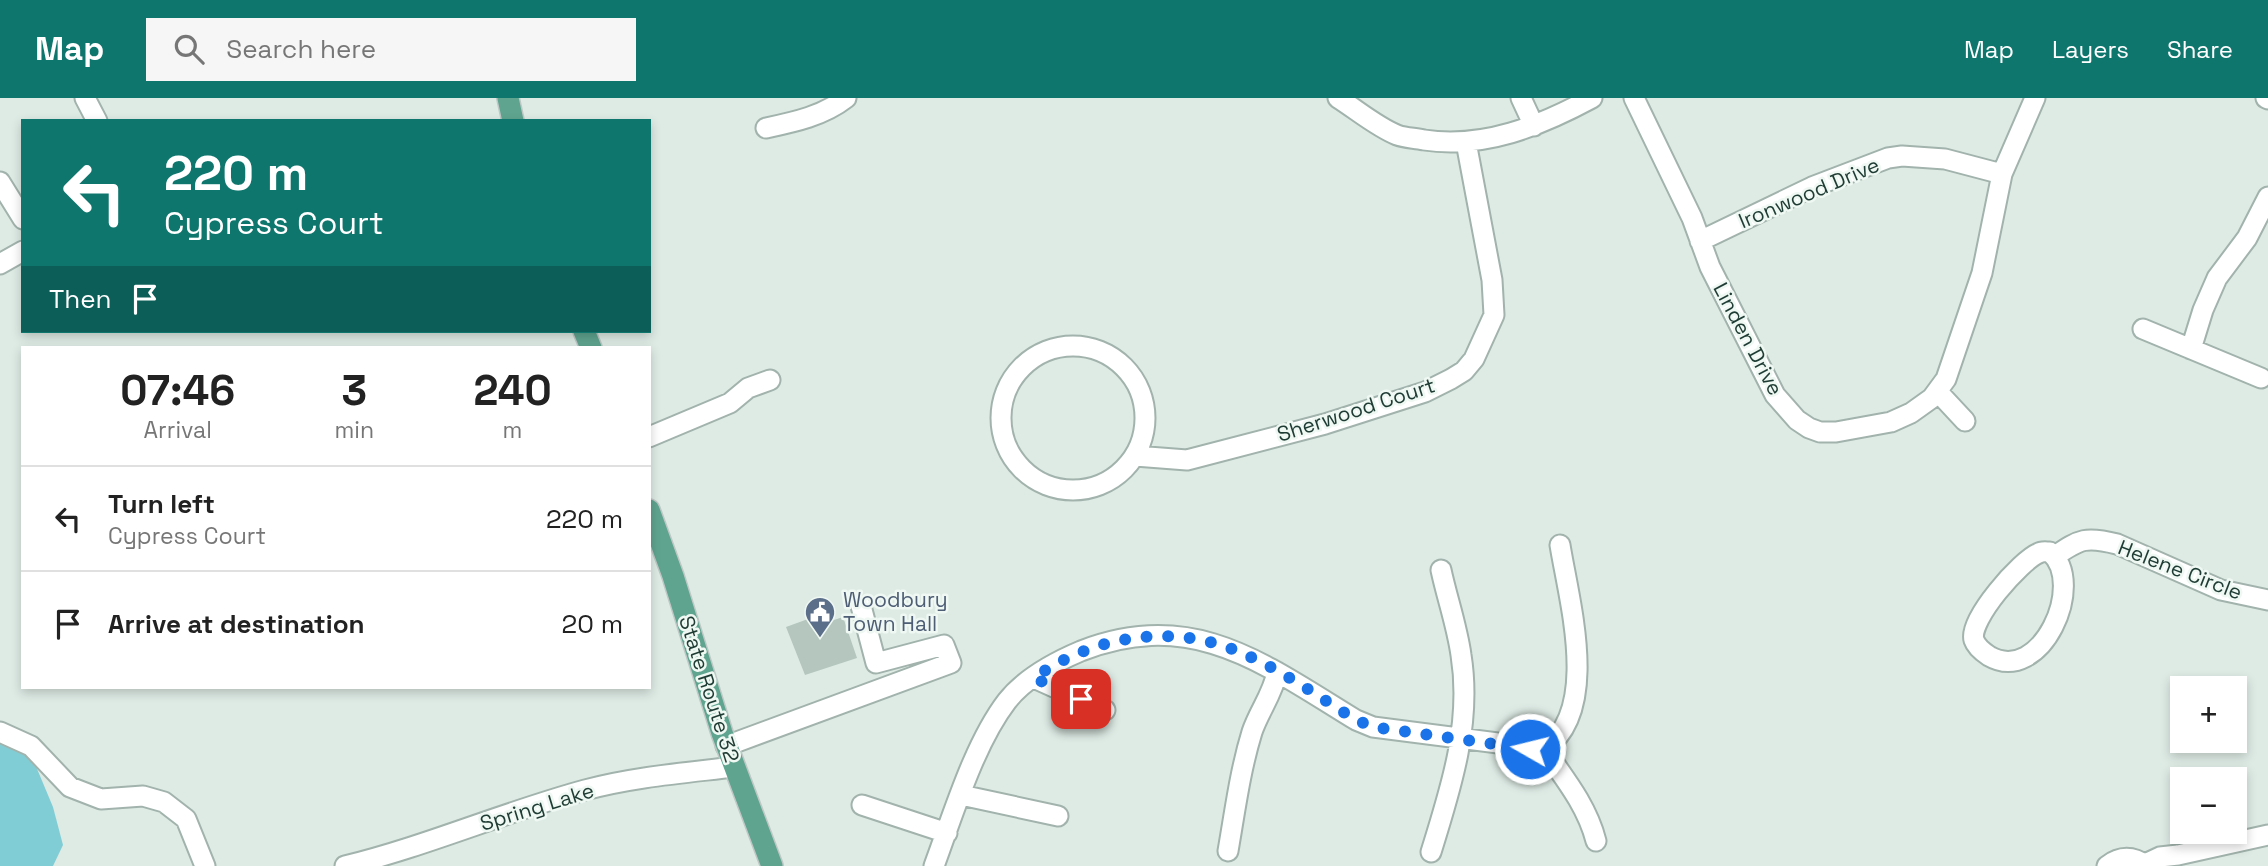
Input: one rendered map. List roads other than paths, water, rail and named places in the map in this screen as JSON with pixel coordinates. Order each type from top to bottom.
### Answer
[{"type":"main road","points":[[508,98],[513,119]]},
{"type":"main road","name":"State Route 32","points":[[651,516],[673,576],[726,746],[772,866]]},
{"type":"street","points":[[85,98],[96,119]]},
{"type":"street","points":[[766,128],[802,120],[835,106],[846,98]]},
{"type":"street","points":[[1338,98],[1398,135],[1443,143],[1466,142],[1516,132],[1592,98]]},
{"type":"street","points":[[1521,98],[1534,126]]},
{"type":"street","name":"Linden Drive","points":[[1634,98],[1653,133],[1710,267],[1775,395],[1797,420],[1809,429],[1820,432],[1836,432],[1891,422],[1911,413],[1938,392],[1946,379],[1982,273],[2002,174],[2035,98]]},
{"type":"street","name":"Sherwood Court","points":[[1135,456],[1187,460],[1302,430],[1424,392],[1464,371],[1474,359],[1494,315],[1492,280],[1466,142]]},
{"type":"street","name":"Ironwood Drive","points":[[1700,241],[1812,187],[1888,158],[1902,156],[1945,159],[2002,174]]},
{"type":"street","points":[[0,182],[21,216]]},
{"type":"street","points":[[2191,349],[2203,310],[2217,278],[2247,238],[2268,197]]},
{"type":"street","points":[[0,264],[21,252]]},
{"type":"street","points":[[2143,329],[2260,378]]},
{"type":"street","points":[[1062,346],[1086,347],[1108,354],[1127,369],[1140,388],[1146,411],[1144,434],[1135,456],[1119,475],[1098,487],[1074,491],[1049,487],[1028,475],[1012,457],[1002,434],[1001,410],[1008,387],[1021,368],[1040,354],[1062,346]]},
{"type":"street","points":[[651,437],[730,403],[748,388],[769,380]]},
{"type":"street","points":[[1938,392],[1965,421]]},
{"type":"street","name":"Helene Circle","points":[[2055,556],[2077,541],[2099,540],[2117,544],[2221,590],[2268,600]]},
{"type":"street","points":[[934,866],[978,752],[1008,700],[1059,660],[1104,642],[1153,636],[1204,641],[1242,653],[1356,720],[1373,727],[1544,749],[1555,742],[1567,723],[1577,678],[1574,628],[1560,545]]},
{"type":"street","name":"Helene Circle","points":[[2050,552],[2055,556],[2059,562],[2062,582],[2060,613],[2041,645],[2028,656],[2004,662],[1984,653],[1975,642],[1974,634],[1979,619],[2009,577],[2039,553],[2050,552]]},
{"type":"street","points":[[1431,852],[1453,783],[1461,740],[1464,698],[1461,655],[1441,570]]},
{"type":"street","points":[[726,746],[951,663],[944,645],[876,663],[861,606]]},
{"type":"street","points":[[1228,851],[1241,776],[1253,730],[1275,684],[1277,672]]},
{"type":"street","points":[[1034,678],[1105,710]]},
{"type":"street","points":[[0,732],[31,746],[70,787],[101,799],[143,796],[164,802],[186,819],[205,866]]},
{"type":"street","points":[[1544,749],[1580,800],[1591,820],[1596,842]]},
{"type":"street","name":"Spring Lake","points":[[345,866],[397,853],[589,789],[734,767]]},
{"type":"street","points":[[961,795],[1058,816]]},
{"type":"street","points":[[862,805],[947,833]]},
{"type":"street","points":[[2107,866],[2117,859],[2127,858],[2146,865],[2160,857],[2268,835]]},
{"type":"water","points":[[0,742],[30,752],[53,807],[63,845],[53,866],[0,866]]},
{"type":"place","name":"Woodbury Town Hall","points":[[820,639]]}]
